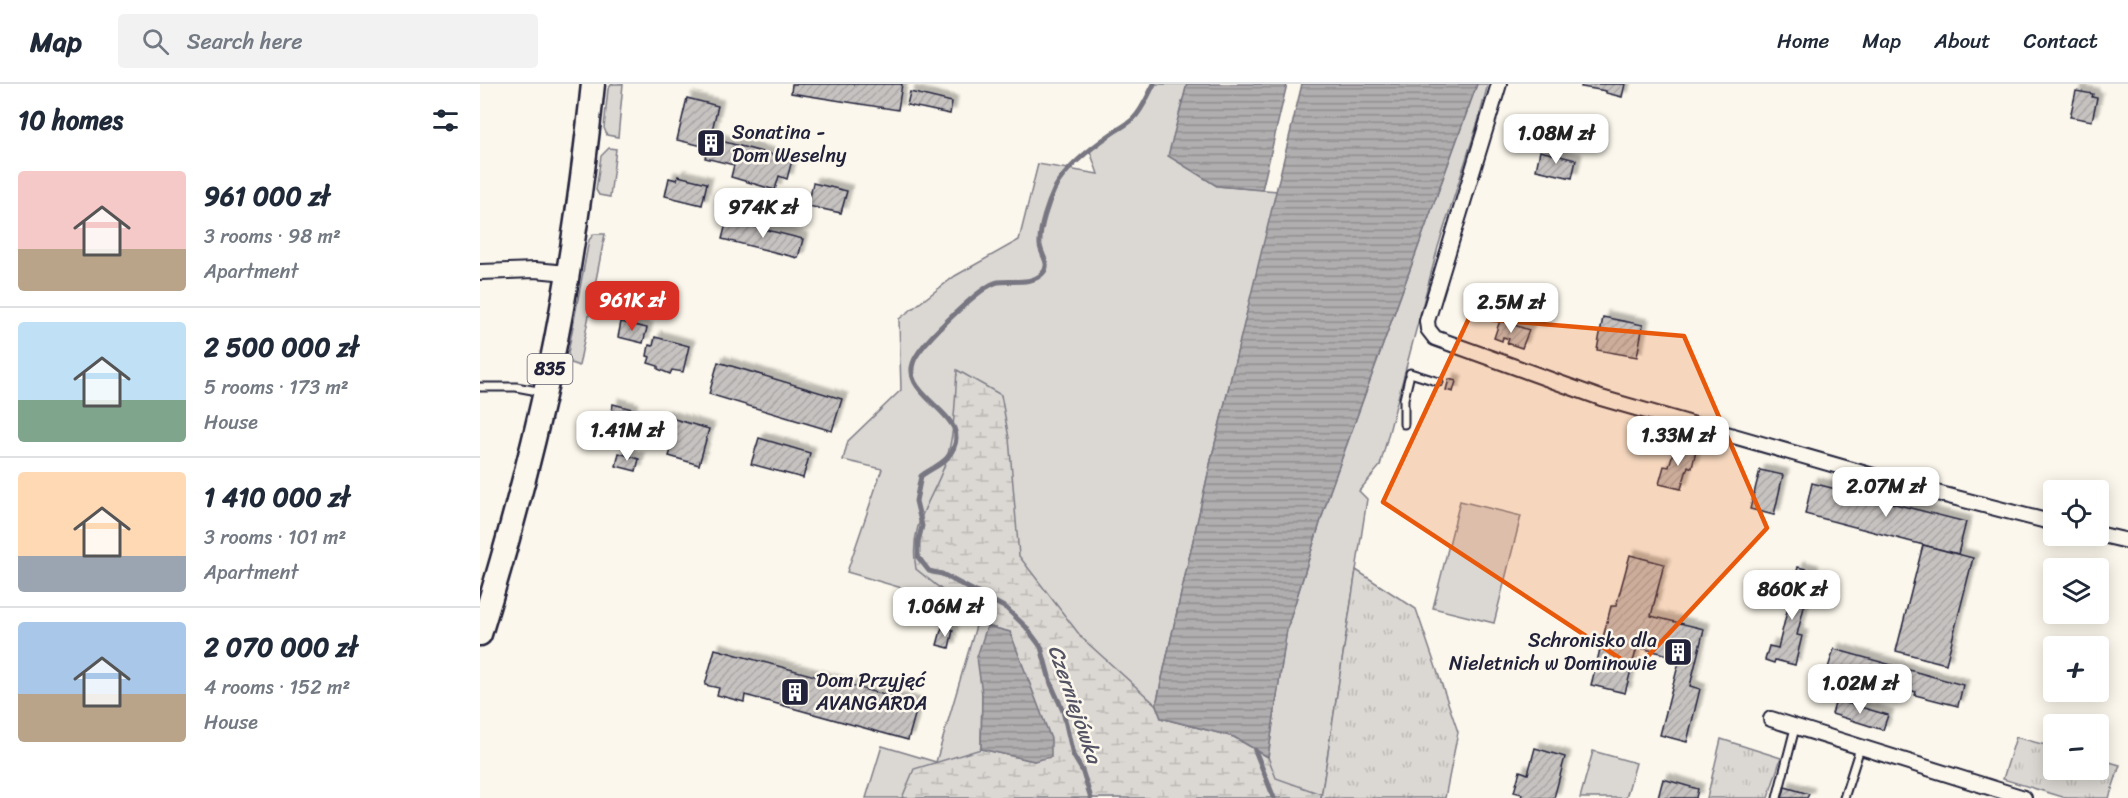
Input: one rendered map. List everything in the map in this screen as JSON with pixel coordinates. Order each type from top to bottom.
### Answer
[{"type":"main road","name":"835","points":[[480,634],[520,495],[545,393],[582,186],[593,84]]},
{"type":"street","points":[[1499,84],[1429,312],[1427,325],[1435,338],[1601,398],[1894,482],[2043,520]]},
{"type":"street","points":[[480,272],[536,270],[567,273]]},
{"type":"street","points":[[2109,537],[2128,542]]},
{"type":"street","points":[[1772,719],[2024,798]]},
{"type":"lane","points":[[1404,424],[1404,399],[1410,376],[1439,382]]},
{"type":"lane","points":[[480,387],[516,387],[545,393]]},
{"type":"lane","points":[[1777,798],[1795,728]]},
{"type":"lane","points":[[1844,798],[1860,748]]},
{"type":"highlighted area","points":[[1469,318],[1684,336],[1767,528],[1636,669],[1383,502]]},
{"type":"green space","points":[[612,84],[623,84],[618,137],[607,135],[604,128],[608,89]]},
{"type":"green space","points":[[1154,84],[1187,84],[1169,156],[1217,186],[1277,191],[1212,456],[1156,705],[1234,737],[1268,757],[1287,629],[1330,491],[1477,84],[1488,84],[1438,247],[1380,466],[1359,491],[1367,499],[1321,798],[866,798],[882,746],[936,762],[978,619],[960,605],[847,572],[882,469],[843,460],[848,441],[901,390],[899,319],[955,276],[1019,240],[1038,164],[1098,174],[1090,151],[1112,133],[1135,119]],"holes":[[[982,694],[1034,761],[981,749]]]},
{"type":"green space","points":[[609,148],[616,149],[610,197],[599,195],[596,190],[601,156]]},
{"type":"green space","points":[[594,234],[605,234],[579,366],[571,363],[568,353],[589,240]]},
{"type":"green space","points":[[957,370],[1001,395],[1009,438],[1019,556],[1082,638],[1156,705],[1161,718],[1234,737],[1268,757],[1276,778],[1321,794],[1321,798],[902,798],[914,769],[981,749],[1034,761],[1010,632],[987,626],[916,569],[915,538],[923,512],[941,475],[949,450]]},
{"type":"green space","points":[[1460,501],[1521,516],[1494,623],[1433,608]]},
{"type":"green space","points":[[1356,570],[1416,609],[1458,732],[1445,798],[1321,798]]},
{"type":"green space","points":[[2016,737],[2043,744],[2043,780],[2109,780],[2109,762],[2120,765],[2109,798],[2066,798],[2003,779]]},
{"type":"green space","points":[[1721,739],[1781,758],[1768,798],[1707,798]]},
{"type":"green space","points":[[1593,751],[1636,763],[1626,798],[1580,798]]},
{"type":"shaded area","points":[[1187,84],[1287,84],[1262,190],[1217,186],[1168,156]]},
{"type":"shaded area","points":[[1302,84],[1477,84],[1330,491],[1287,629],[1268,757],[1234,737],[1161,718],[1156,705],[1212,456]]},
{"type":"shaded area","points":[[987,626],[1010,632],[1051,739],[1051,757],[1034,761],[981,749],[982,694],[977,657]]},
{"type":"building","points":[[792,84],[902,84],[898,110],[791,93]]},
{"type":"building","points":[[1582,84],[1625,84],[1622,97],[1606,93],[1606,91],[1581,87]]},
{"type":"building","points":[[2076,91],[2093,94],[2092,97],[2097,98],[2092,121],[2070,117]]},
{"type":"building","points":[[910,92],[952,102],[950,114],[907,105]]},
{"type":"building","name":"Sonatina - Dom Weselny","points":[[687,98],[718,106],[710,138],[792,160],[787,179],[779,176],[775,190],[731,177],[734,165],[705,158],[707,147],[677,140]]},
{"type":"building","points":[[1540,151],[1576,160],[1572,178],[1536,170]]},
{"type":"building","points":[[678,176],[707,183],[702,205],[665,196],[669,178],[677,180]]},
{"type":"building","points":[[813,183],[847,191],[841,213],[808,206]]},
{"type":"building","points":[[727,220],[803,239],[798,258],[722,239]]},
{"type":"building","points":[[1475,291],[1489,295],[1487,301],[1494,303],[1490,320],[1469,314]]},
{"type":"building","points":[[1603,317],[1643,325],[1637,357],[1597,350]]},
{"type":"building","points":[[1500,320],[1529,330],[1522,348],[1507,343],[1509,339],[1503,337],[1502,341],[1494,338]]},
{"type":"building","points":[[621,322],[647,328],[643,343],[618,337]]},
{"type":"building","points":[[655,337],[689,346],[683,372],[672,370],[670,374],[648,363],[649,345],[653,346]]},
{"type":"building","points":[[718,362],[842,399],[832,431],[709,394]]},
{"type":"building","points":[[1449,379],[1456,381],[1453,392],[1446,390]]},
{"type":"building","points":[[613,404],[632,409],[627,433],[610,427]]},
{"type":"building","points":[[664,416],[709,429],[699,465],[669,456],[675,437],[660,433]]},
{"type":"building","points":[[759,438],[810,453],[803,478],[751,464]]},
{"type":"building","points":[[1675,445],[1696,450],[1692,468],[1688,466],[1681,489],[1659,484],[1664,466],[1669,467]]},
{"type":"building","points":[[619,453],[639,459],[636,471],[616,466]]},
{"type":"building","points":[[1760,470],[1783,475],[1774,515],[1750,509]]},
{"type":"building","points":[[1812,483],[1966,522],[1958,554],[1805,514]]},
{"type":"building","points":[[1923,545],[1973,558],[1946,664],[1896,651]]},
{"type":"building","name":"Schronisko dla Nieletnich w Dominowie","points":[[1630,555],[1664,564],[1651,616],[1704,629],[1690,686],[1700,689],[1687,742],[1660,735],[1680,658],[1637,647],[1625,693],[1591,685],[1611,606],[1616,606]]},
{"type":"building","points":[[1798,567],[1813,571],[1797,635],[1802,636],[1795,665],[1775,660],[1774,663],[1765,660],[1769,646],[1778,648]]},
{"type":"building","points":[[942,627],[953,630],[949,648],[937,645]]},
{"type":"building","name":"Dom Przyjęć AVANGARDA","points":[[715,649],[918,704],[908,740],[745,695],[744,702],[717,695],[719,688],[705,685]]},
{"type":"building","points":[[1834,649],[1963,685],[1958,706],[1828,668]]},
{"type":"building","points":[[1836,700],[1888,715],[1883,730],[1832,714]]},
{"type":"building","points":[[1535,748],[1565,757],[1554,798],[1521,798],[1522,794],[1514,792],[1520,771],[1528,774]]},
{"type":"building","points":[[1663,779],[1698,789],[1696,798],[1658,798]]},
{"type":"building","points":[[1785,787],[1809,794],[1807,798],[1782,798]]},
{"type":"waterway","name":"Czerniejówka","points":[[1091,798],[1082,770],[1073,755],[1063,711],[1051,684],[1041,647],[1026,627],[1006,608],[942,574],[929,571],[918,557],[918,542],[922,526],[916,501],[921,476],[944,461],[955,443],[954,429],[947,417],[915,383],[912,370],[917,355],[931,337],[980,292],[998,282],[1027,281],[1042,274],[1046,263],[1040,245],[1041,231],[1055,188],[1066,172],[1081,157],[1136,116],[1154,84]]},
{"type":"waterway","points":[[1255,750],[1274,798]]},
{"type":"place","name":"Sonatina - Dom Weselny","points":[[711,143]]},
{"type":"place","name":"Schronisko dla Nieletnich w Dominowie","points":[[1678,652]]},
{"type":"place","name":"Dom Przyjęć AVANGARDA","points":[[795,692]]}]
